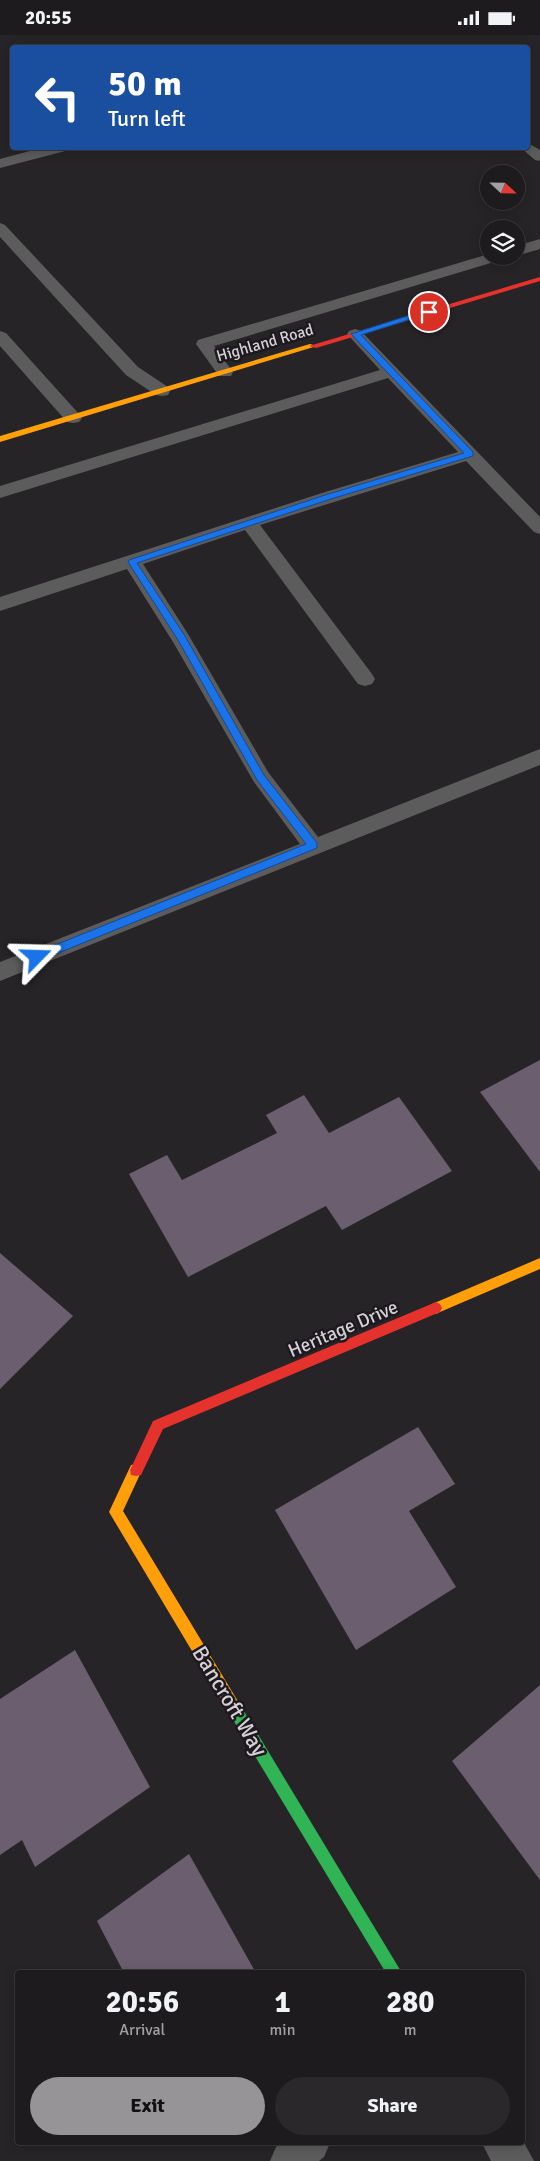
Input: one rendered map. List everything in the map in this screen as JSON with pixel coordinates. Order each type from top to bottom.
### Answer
[{"type":"street","name":"Highland Road","points":[[0,439],[540,279]]},
{"type":"street","name":"Heritage Drive","points":[[158,1425],[360,1342],[540,1263]]},
{"type":"street","name":"Bancroft Way","points":[[158,1425],[116,1512],[393,1970]]},
{"type":"street","points":[[290,2161],[308,2145]]},
{"type":"street","points":[[503,2145],[514,2161]]},
{"type":"lane","points":[[530,149],[540,157]]},
{"type":"lane","points":[[0,164],[53,150]]},
{"type":"lane","points":[[0,228],[132,371],[162,391]]},
{"type":"lane","points":[[525,248],[540,244]]},
{"type":"lane","points":[[225,372],[204,344],[480,261]]},
{"type":"lane","points":[[355,334],[540,528]]},
{"type":"lane","points":[[0,336],[73,417]]},
{"type":"lane","points":[[0,492],[391,372]]},
{"type":"lane","points":[[0,604],[470,454]]},
{"type":"lane","points":[[249,523],[365,679]]},
{"type":"lane","points":[[132,562],[181,639],[261,777],[313,845]]},
{"type":"lane","points":[[0,972],[313,845],[540,757]]},
{"type":"building","points":[[540,1060],[540,1172],[480,1092]]},
{"type":"building","points":[[304,1095],[329,1133],[399,1097],[452,1171],[342,1230],[326,1206],[188,1277],[129,1174],[167,1155],[182,1180],[277,1133],[266,1115]]},
{"type":"building","points":[[0,1253],[73,1316],[0,1389]]},
{"type":"building","points":[[418,1427],[455,1484],[409,1511],[456,1587],[356,1650],[275,1510]]},
{"type":"building","points":[[75,1650],[150,1787],[35,1867],[22,1840],[0,1855],[0,1699]]},
{"type":"building","points":[[540,1685],[540,1880],[452,1761]]},
{"type":"building","points":[[189,1854],[254,1970],[122,1970],[97,1921]]},
{"type":"traffic: fast","points":[[234,1708],[393,1970]]},
{"type":"traffic: slow","points":[[0,439],[313,346]]},
{"type":"traffic: slow","points":[[436,1308],[540,1263]]},
{"type":"traffic: slow","points":[[136,1470],[116,1512],[234,1708]]},
{"type":"traffic: jam","points":[[313,346],[540,279]]},
{"type":"traffic: jam","points":[[136,1470],[158,1425],[436,1308]]},
{"type":"route","points":[[37,957],[313,845],[261,777],[181,639],[132,562],[328,497],[470,454],[355,334],[429,312]]}]
